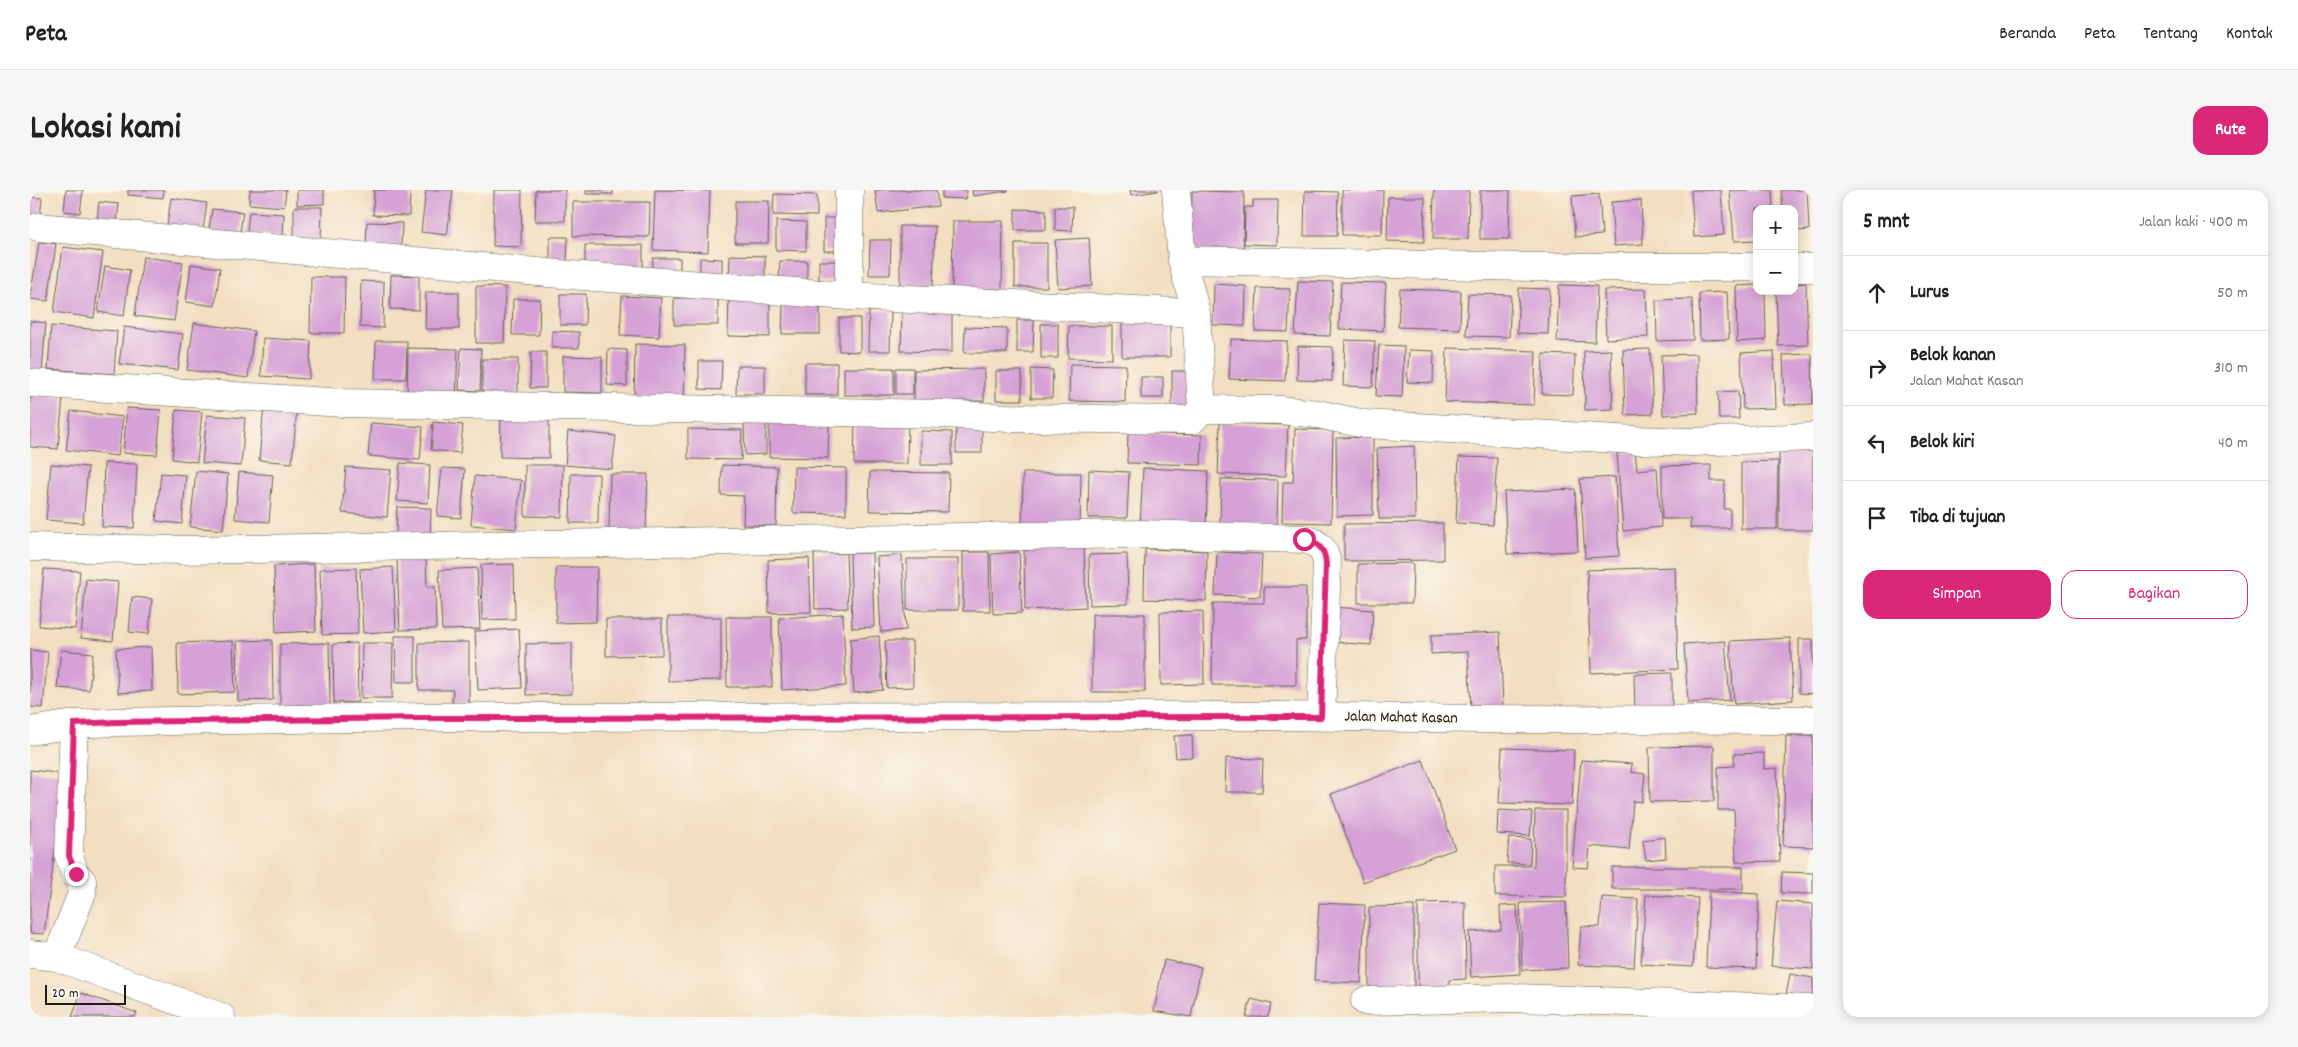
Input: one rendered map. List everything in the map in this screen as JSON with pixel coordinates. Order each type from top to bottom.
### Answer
[{"type":"street","points":[[849,190],[849,296]]},
{"type":"street","points":[[30,383],[344,403],[943,414],[1009,418],[1192,420],[1202,409],[1196,313],[1182,260],[1176,190]]},
{"type":"street","points":[[38,226],[592,277],[849,296],[1196,313]]},
{"type":"street","points":[[1182,260],[1536,267],[1753,268]]},
{"type":"street","points":[[1798,268],[1813,268]]},
{"type":"street","points":[[1202,409],[1280,410],[1317,414],[1365,424],[1635,440],[1692,442],[1813,437]]},
{"type":"street","points":[[30,547],[182,550],[1142,534],[1304,539],[1314,541],[1320,546],[1326,556],[1321,717]]},
{"type":"street","name":"Jalan Mahat Kasan","points":[[30,731],[74,724],[116,722],[420,718],[1321,717],[1813,720]]},
{"type":"street","points":[[57,957],[83,886],[69,856],[74,724]]},
{"type":"street","points":[[30,954],[57,957],[222,1017]]},
{"type":"street","points":[[1365,1001],[1515,998],[1813,1009]]},
{"type":"building","points":[[66,190],[83,190],[80,213],[64,211]]},
{"type":"building","points":[[128,190],[164,190],[163,198],[128,195]]},
{"type":"building","points":[[250,190],[286,190],[284,207],[249,204]]},
{"type":"building","points":[[297,190],[324,190],[324,204],[297,205]]},
{"type":"building","points":[[374,190],[410,190],[409,216],[373,215]]},
{"type":"building","points":[[426,190],[453,190],[447,235],[421,232]]},
{"type":"building","points":[[494,190],[522,190],[521,247],[493,246]]},
{"type":"building","points":[[536,190],[565,190],[565,221],[535,221]]},
{"type":"building","points":[[586,190],[613,190],[613,194],[586,194]]},
{"type":"building","points":[[655,190],[710,191],[708,252],[653,250]]},
{"type":"building","points":[[875,190],[936,190],[938,206],[878,213]]},
{"type":"building","points":[[942,190],[967,190],[966,199],[942,198]]},
{"type":"building","points":[[972,190],[1008,190],[1008,191],[973,196]]},
{"type":"building","points":[[1130,190],[1158,190],[1158,191],[1131,195]]},
{"type":"building","points":[[1342,190],[1383,190],[1382,235],[1342,235]]},
{"type":"building","points":[[1434,190],[1469,190],[1468,239],[1433,239]]},
{"type":"building","points":[[1480,190],[1510,190],[1509,239],[1480,239]]},
{"type":"building","points":[[1691,190],[1721,190],[1724,235],[1694,237]]},
{"type":"building","points":[[1730,190],[1772,190],[1773,205],[1753,205],[1753,240],[1734,241]]},
{"type":"building","points":[[1781,190],[1807,190],[1809,230],[1798,231],[1798,205],[1783,205]]},
{"type":"building","points":[[1192,191],[1244,192],[1243,257],[1191,256]]},
{"type":"building","points":[[1305,191],[1338,192],[1337,236],[1304,236]]},
{"type":"building","points":[[774,194],[817,195],[817,216],[773,215]]},
{"type":"building","points":[[1599,194],[1602,235],[1575,237],[1572,196]]},
{"type":"building","points":[[30,197],[42,198],[40,216],[30,215]]},
{"type":"building","points":[[1388,197],[1425,197],[1424,242],[1387,241]]},
{"type":"building","points":[[171,198],[207,203],[203,230],[167,226]]},
{"type":"building","points":[[1253,200],[1278,200],[1277,245],[1244,244],[1245,207],[1253,207]]},
{"type":"building","points":[[1641,200],[1643,244],[1614,246],[1611,202]]},
{"type":"building","points":[[735,201],[769,201],[768,243],[735,243]]},
{"type":"building","points":[[99,202],[119,204],[117,222],[97,220]]},
{"type":"building","points":[[573,202],[650,202],[649,237],[573,236]]},
{"type":"building","points":[[294,207],[322,207],[321,240],[294,240]]},
{"type":"building","points":[[1055,207],[1073,207],[1072,231],[1055,230]]},
{"type":"building","points":[[212,209],[243,212],[239,239],[208,236]]},
{"type":"building","points":[[1015,209],[1046,210],[1046,230],[1015,230]]},
{"type":"building","points":[[249,212],[284,214],[283,236],[247,233]]},
{"type":"building","points":[[824,218],[842,218],[842,251],[824,251]]},
{"type":"building","points":[[776,221],[806,222],[806,251],[776,250]]},
{"type":"building","points":[[953,221],[1003,221],[1002,289],[952,289]]},
{"type":"building","points":[[367,222],[402,223],[401,248],[366,248]]},
{"type":"building","points":[[900,226],[935,226],[933,289],[900,289]]},
{"type":"building","points":[[550,237],[568,237],[567,261],[550,261]]},
{"type":"building","points":[[1089,238],[1092,286],[1058,288],[1055,240]]},
{"type":"building","points":[[870,240],[891,240],[890,275],[869,275]]},
{"type":"building","points":[[39,242],[56,244],[48,301],[30,299]]},
{"type":"building","points":[[1015,243],[1047,243],[1047,287],[1015,287]]},
{"type":"building","points":[[585,245],[643,245],[643,273],[585,273]]},
{"type":"building","points":[[63,247],[103,252],[94,318],[54,312]]},
{"type":"building","points":[[730,255],[765,256],[765,279],[729,279]]},
{"type":"building","points":[[143,257],[183,262],[174,321],[135,316]]},
{"type":"building","points":[[653,258],[680,258],[680,278],[652,278]]},
{"type":"building","points":[[700,258],[722,259],[722,278],[700,278]]},
{"type":"building","points":[[780,261],[807,261],[807,281],[779,281]]},
{"type":"building","points":[[819,261],[840,261],[840,281],[819,281]]},
{"type":"building","points":[[191,264],[220,268],[215,306],[186,302]]},
{"type":"building","points":[[105,266],[130,270],[124,316],[98,312]]},
{"type":"building","points":[[391,275],[419,276],[419,310],[390,309]]},
{"type":"building","points":[[311,277],[345,277],[344,333],[310,333]]},
{"type":"building","points":[[361,281],[384,282],[383,328],[360,327]]},
{"type":"building","points":[[1298,281],[1333,282],[1330,336],[1295,335]]},
{"type":"building","points":[[1341,282],[1386,283],[1383,331],[1339,329]]},
{"type":"building","points":[[1806,283],[1808,345],[1778,346],[1776,295],[1798,295],[1798,284]]},
{"type":"building","points":[[1214,284],[1246,286],[1245,326],[1213,325]]},
{"type":"building","points":[[1559,285],[1597,286],[1595,342],[1557,341]]},
{"type":"building","points":[[1753,285],[1753,295],[1765,295],[1766,340],[1737,342],[1736,286]]},
{"type":"building","points":[[476,286],[505,287],[504,343],[476,343]]},
{"type":"building","points":[[1257,288],[1290,289],[1288,332],[1255,331]]},
{"type":"building","points":[[1519,288],[1550,289],[1548,334],[1517,333]]},
{"type":"building","points":[[1400,289],[1461,291],[1460,329],[1398,327]]},
{"type":"building","points":[[1646,289],[1648,337],[1606,339],[1604,290]]},
{"type":"building","points":[[426,292],[459,292],[459,329],[425,329]]},
{"type":"building","points":[[1727,292],[1729,339],[1700,340],[1699,293]]},
{"type":"building","points":[[560,294],[586,294],[585,325],[560,325]]},
{"type":"building","points":[[1468,294],[1511,295],[1509,337],[1466,336]]},
{"type":"building","points":[[729,295],[770,295],[770,337],[728,336]]},
{"type":"building","points":[[622,296],[661,298],[659,337],[620,335]]},
{"type":"building","points":[[674,298],[718,298],[718,325],[674,325]]},
{"type":"building","points":[[513,299],[540,299],[539,335],[512,335]]},
{"type":"building","points":[[1692,299],[1693,340],[1657,341],[1656,300]]},
{"type":"building","points":[[783,303],[820,303],[820,334],[782,334]]},
{"type":"building","points":[[869,311],[891,311],[890,351],[868,351]]},
{"type":"building","points":[[902,312],[952,312],[952,352],[901,351]]},
{"type":"building","points":[[839,318],[860,318],[860,352],[839,351]]},
{"type":"building","points":[[1017,320],[1034,320],[1033,352],[1017,352]]},
{"type":"building","points":[[30,321],[46,323],[42,373],[30,372]]},
{"type":"building","points":[[194,323],[254,331],[248,378],[187,370]]},
{"type":"building","points":[[1122,323],[1170,323],[1170,357],[1122,357]]},
{"type":"building","points":[[1041,324],[1058,324],[1058,358],[1041,358]]},
{"type":"building","points":[[51,326],[117,331],[114,374],[48,369]]},
{"type":"building","points":[[1069,326],[1112,326],[1112,359],[1068,358]]},
{"type":"building","points":[[124,327],[183,334],[178,370],[119,364]]},
{"type":"building","points":[[965,327],[1007,328],[1007,353],[964,353]]},
{"type":"building","points":[[552,331],[579,332],[579,348],[552,348]]},
{"type":"building","points":[[263,338],[311,341],[309,379],[261,376]]},
{"type":"building","points":[[1231,339],[1287,341],[1285,381],[1229,379]]},
{"type":"building","points":[[1345,340],[1375,341],[1373,387],[1343,386]]},
{"type":"building","points":[[376,341],[407,341],[406,379],[375,379]]},
{"type":"building","points":[[635,344],[685,345],[684,406],[634,406]]},
{"type":"building","points":[[1379,345],[1404,346],[1402,397],[1376,396]]},
{"type":"building","points":[[1298,346],[1333,347],[1332,381],[1297,380]]},
{"type":"building","points":[[408,348],[458,349],[456,399],[407,399]]},
{"type":"building","points":[[461,348],[481,349],[480,391],[459,390]]},
{"type":"building","points":[[1447,348],[1536,351],[1534,405],[1445,402]]},
{"type":"building","points":[[608,349],[627,350],[627,386],[607,385]]},
{"type":"building","points":[[1650,349],[1653,414],[1625,415],[1623,350]]},
{"type":"building","points":[[1409,350],[1434,351],[1433,383],[1407,382]]},
{"type":"building","points":[[1611,350],[1613,409],[1585,410],[1584,351]]},
{"type":"building","points":[[1774,351],[1776,408],[1743,409],[1741,353]]},
{"type":"building","points":[[531,352],[546,352],[546,388],[530,388]]},
{"type":"building","points":[[1543,354],[1575,355],[1573,395],[1542,394]]},
{"type":"building","points":[[1697,354],[1698,413],[1663,415],[1661,355]]},
{"type":"building","points":[[1812,354],[1813,404],[1785,405],[1783,355]]},
{"type":"building","points":[[563,356],[602,357],[602,393],[563,392]]},
{"type":"building","points":[[482,359],[518,359],[518,394],[482,394]]},
{"type":"building","points":[[699,361],[722,361],[721,390],[699,389]]},
{"type":"building","points":[[805,363],[837,363],[837,395],[805,395]]},
{"type":"building","points":[[1070,364],[1126,365],[1125,402],[1069,401]]},
{"type":"building","points":[[737,366],[765,366],[765,394],[736,394]]},
{"type":"building","points":[[844,368],[894,368],[894,395],[844,395]]},
{"type":"building","points":[[896,368],[913,368],[913,394],[896,394]]},
{"type":"building","points":[[984,369],[984,401],[914,401],[914,370]]},
{"type":"building","points":[[1031,369],[1053,370],[1052,398],[1031,398]]},
{"type":"building","points":[[996,371],[1022,371],[1022,400],[996,400]]},
{"type":"building","points":[[1172,371],[1200,371],[1199,407],[1172,407]]},
{"type":"building","points":[[1141,377],[1163,377],[1163,398],[1141,398]]},
{"type":"building","points":[[1738,391],[1739,419],[1719,419],[1718,392]]},
{"type":"building","points":[[30,395],[63,398],[58,449],[30,447]]},
{"type":"building","points":[[264,405],[297,408],[292,463],[259,460]]},
{"type":"building","points":[[127,408],[161,410],[157,455],[123,453]]},
{"type":"building","points":[[176,410],[202,412],[197,462],[172,459]]},
{"type":"building","points":[[71,411],[123,417],[118,456],[66,450]]},
{"type":"building","points":[[501,413],[549,413],[549,458],[500,457]]},
{"type":"building","points":[[207,415],[245,418],[241,466],[202,463]]},
{"type":"building","points":[[855,421],[908,422],[907,464],[854,464]]},
{"type":"building","points":[[433,422],[463,425],[460,453],[431,450]]},
{"type":"building","points":[[371,423],[423,427],[420,460],[368,456]]},
{"type":"building","points":[[744,423],[766,423],[766,454],[745,455]]},
{"type":"building","points":[[769,423],[829,423],[828,458],[769,457]]},
{"type":"building","points":[[1220,423],[1288,425],[1286,476],[1218,474]]},
{"type":"building","points":[[956,424],[982,424],[982,453],[956,453]]},
{"type":"building","points":[[688,429],[742,430],[741,460],[688,459]]},
{"type":"building","points":[[1295,429],[1333,430],[1331,523],[1282,522],[1283,482],[1293,482]]},
{"type":"building","points":[[568,431],[616,436],[612,469],[565,465]]},
{"type":"building","points":[[921,431],[952,432],[952,465],[921,465]]},
{"type":"building","points":[[1128,433],[1202,435],[1201,465],[1127,463]]},
{"type":"building","points":[[1373,437],[1373,515],[1337,516],[1336,438]]},
{"type":"building","points":[[1414,446],[1415,519],[1379,519],[1377,448]]},
{"type":"building","points":[[1779,451],[1813,451],[1813,530],[1779,530]]},
{"type":"building","points":[[1635,452],[1637,470],[1657,468],[1661,527],[1623,531],[1617,453]]},
{"type":"building","points":[[1459,457],[1497,458],[1493,525],[1456,523]]},
{"type":"building","points":[[1778,461],[1777,529],[1741,529],[1741,462]]},
{"type":"building","points":[[104,463],[137,464],[134,528],[102,527]]},
{"type":"building","points":[[400,463],[430,465],[428,503],[397,501]]},
{"type":"building","points":[[51,464],[88,467],[83,523],[46,520]]},
{"type":"building","points":[[525,465],[563,465],[562,517],[525,516]]},
{"type":"building","points":[[722,465],[777,467],[776,526],[743,525],[744,496],[721,495]]},
{"type":"building","points":[[1711,465],[1711,481],[1725,481],[1724,509],[1730,509],[1730,528],[1690,528],[1690,519],[1662,519],[1662,466]]},
{"type":"building","points":[[346,467],[391,470],[387,517],[342,513]]},
{"type":"building","points":[[794,467],[846,468],[846,514],[793,513]]},
{"type":"building","points":[[442,468],[465,469],[461,518],[437,516]]},
{"type":"building","points":[[1143,468],[1208,471],[1206,529],[1140,526]]},
{"type":"building","points":[[1089,470],[1129,472],[1127,518],[1088,518]]},
{"type":"building","points":[[196,471],[228,474],[223,530],[190,527]]},
{"type":"building","points":[[239,472],[273,475],[269,522],[235,519]]},
{"type":"building","points":[[870,472],[949,473],[948,512],[869,511]]},
{"type":"building","points":[[161,473],[186,475],[182,524],[156,521]]},
{"type":"building","points":[[1023,473],[1081,473],[1080,529],[1022,529]]},
{"type":"building","points":[[571,474],[599,474],[598,523],[570,523]]},
{"type":"building","points":[[610,474],[648,474],[646,532],[609,531]]},
{"type":"building","points":[[475,476],[521,480],[516,529],[471,525]]},
{"type":"building","points":[[1615,477],[1619,556],[1585,558],[1580,479]]},
{"type":"building","points":[[1221,479],[1278,480],[1277,525],[1220,524]]},
{"type":"building","points":[[1575,489],[1578,551],[1507,554],[1504,492]]},
{"type":"building","points":[[397,507],[431,508],[430,542],[396,540]]},
{"type":"building","points":[[1443,523],[1443,560],[1344,561],[1344,524]]},
{"type":"building","points":[[1084,548],[1086,607],[1025,610],[1024,550]]},
{"type":"building","points":[[1145,549],[1207,551],[1206,601],[1144,599]]},
{"type":"building","points":[[963,552],[989,552],[990,611],[963,611]]},
{"type":"building","points":[[1019,552],[1022,613],[993,614],[991,554]]},
{"type":"building","points":[[1217,552],[1262,554],[1260,597],[1215,595]]},
{"type":"building","points":[[846,553],[848,608],[815,609],[814,554]]},
{"type":"building","points":[[850,553],[872,553],[874,627],[852,628]]},
{"type":"building","points":[[1127,554],[1128,604],[1090,605],[1089,555]]},
{"type":"building","points":[[902,555],[906,630],[881,632],[877,557]]},
{"type":"building","points":[[809,558],[811,612],[769,613],[768,560]]},
{"type":"building","points":[[426,559],[427,587],[435,587],[436,629],[400,630],[397,560]]},
{"type":"building","points":[[907,559],[958,559],[958,610],[907,610]]},
{"type":"building","points":[[1413,563],[1412,603],[1358,603],[1358,564]]},
{"type":"building","points":[[314,564],[316,631],[276,633],[274,566]]},
{"type":"building","points":[[514,564],[515,619],[482,620],[481,565]]},
{"type":"building","points":[[393,567],[396,631],[363,633],[360,569]]},
{"type":"building","points":[[556,567],[597,567],[596,622],[556,623]]},
{"type":"building","points":[[1675,567],[1678,669],[1591,673],[1587,570]]},
{"type":"building","points":[[356,568],[358,634],[322,635],[320,569]]},
{"type":"building","points":[[477,568],[480,629],[442,630],[439,570]]},
{"type":"building","points":[[44,569],[80,571],[75,629],[39,626]]},
{"type":"building","points":[[86,579],[118,582],[113,641],[81,638]]},
{"type":"building","points":[[1264,587],[1306,587],[1306,640],[1296,640],[1296,685],[1212,685],[1213,603],[1264,603]]},
{"type":"building","points":[[132,597],[152,599],[149,634],[129,632]]},
{"type":"building","points":[[1334,607],[1373,610],[1371,645],[1332,642]]},
{"type":"building","points":[[1203,611],[1204,684],[1161,685],[1160,612]]},
{"type":"building","points":[[843,614],[846,686],[782,690],[779,618]]},
{"type":"building","points":[[1092,614],[1145,614],[1145,692],[1092,692]]},
{"type":"building","points":[[668,617],[721,617],[721,680],[668,681]]},
{"type":"building","points":[[726,617],[772,617],[772,687],[727,687]]},
{"type":"building","points":[[606,619],[662,619],[662,655],[606,656]]},
{"type":"building","points":[[519,629],[522,688],[478,690],[475,631]]},
{"type":"building","points":[[1500,632],[1503,706],[1471,708],[1468,652],[1431,654],[1431,635]]},
{"type":"building","points":[[395,636],[415,636],[415,682],[396,682]]},
{"type":"building","points":[[879,636],[883,690],[854,693],[850,639]]},
{"type":"building","points":[[1790,638],[1793,700],[1734,704],[1730,641]]},
{"type":"building","points":[[1799,639],[1813,639],[1813,694],[1799,693]]},
{"type":"building","points":[[272,640],[273,700],[238,701],[237,641]]},
{"type":"building","points":[[233,641],[235,692],[178,694],[177,643]]},
{"type":"building","points":[[885,641],[912,641],[913,687],[887,688]]},
{"type":"building","points":[[1725,641],[1730,700],[1688,703],[1684,644]]},
{"type":"building","points":[[469,642],[469,704],[452,704],[453,690],[419,690],[419,643]]},
{"type":"building","points":[[329,643],[330,706],[280,707],[280,644]]},
{"type":"building","points":[[357,643],[358,702],[334,703],[333,644]]},
{"type":"building","points":[[362,643],[393,643],[392,698],[361,698]]},
{"type":"building","points":[[572,643],[572,694],[526,695],[526,644]]},
{"type":"building","points":[[151,647],[152,691],[118,693],[116,649]]},
{"type":"building","points":[[30,650],[48,652],[43,708],[30,707]]},
{"type":"building","points":[[61,650],[93,653],[89,690],[57,688]]},
{"type":"building","points":[[1672,673],[1672,713],[1635,714],[1634,674]]},
{"type":"building","points":[[1192,735],[1193,757],[1176,758],[1174,736]]},
{"type":"building","points":[[1786,736],[1813,736],[1813,847],[1783,846]]},
{"type":"building","points":[[1714,746],[1714,801],[1650,802],[1649,747]]},
{"type":"building","points":[[1502,748],[1574,750],[1572,805],[1499,803]]},
{"type":"building","points":[[1764,753],[1764,769],[1777,768],[1780,861],[1736,862],[1734,810],[1718,810],[1718,767],[1734,766],[1734,754]]},
{"type":"building","points":[[1226,758],[1263,759],[1262,792],[1225,792]]},
{"type":"building","points":[[1423,760],[1455,849],[1363,882],[1331,794]]},
{"type":"building","points":[[1581,760],[1632,764],[1631,772],[1645,774],[1642,802],[1633,801],[1629,850],[1590,846],[1588,868],[1572,867]]},
{"type":"building","points":[[30,770],[65,774],[44,934],[30,933]]},
{"type":"building","points":[[1498,810],[1532,812],[1530,836],[1497,834]]},
{"type":"building","points":[[1535,810],[1566,810],[1566,897],[1495,896],[1495,866],[1534,866]]},
{"type":"building","points":[[1665,837],[1666,858],[1646,860],[1643,840]]},
{"type":"building","points":[[1509,838],[1531,839],[1530,864],[1507,863]]},
{"type":"building","points":[[1612,867],[1743,867],[1743,889],[1612,889]]},
{"type":"building","points":[[1782,872],[1813,873],[1813,894],[1781,893]]},
{"type":"building","points":[[1709,891],[1759,894],[1756,969],[1706,967]]},
{"type":"building","points":[[1646,895],[1698,898],[1693,967],[1641,964]]},
{"type":"building","points":[[1602,897],[1638,899],[1634,967],[1578,965],[1581,926],[1600,927]]},
{"type":"building","points":[[1777,901],[1813,904],[1813,969],[1771,966]]},
{"type":"building","points":[[1465,902],[1466,979],[1449,980],[1449,997],[1418,997],[1418,903]]},
{"type":"building","points":[[1566,902],[1568,968],[1522,970],[1520,903]]},
{"type":"building","points":[[1319,903],[1365,905],[1361,983],[1314,981]]},
{"type":"building","points":[[1517,905],[1520,974],[1471,977],[1469,932],[1501,930],[1500,906]]},
{"type":"building","points":[[1414,906],[1414,987],[1369,988],[1369,907]]},
{"type":"building","points":[[1164,960],[1201,967],[1191,1017],[1154,1011]]},
{"type":"building","points":[[1790,974],[1813,978],[1813,1001],[1786,996]]},
{"type":"building","points":[[81,993],[137,1013],[135,1017],[72,1017]]},
{"type":"building","points":[[1251,999],[1271,1004],[1268,1017],[1246,1017]]},
{"type":"route","points":[[76,874],[69,856],[74,724],[420,718],[1321,717],[1326,556],[1320,546],[1314,541],[1304,539]]}]
